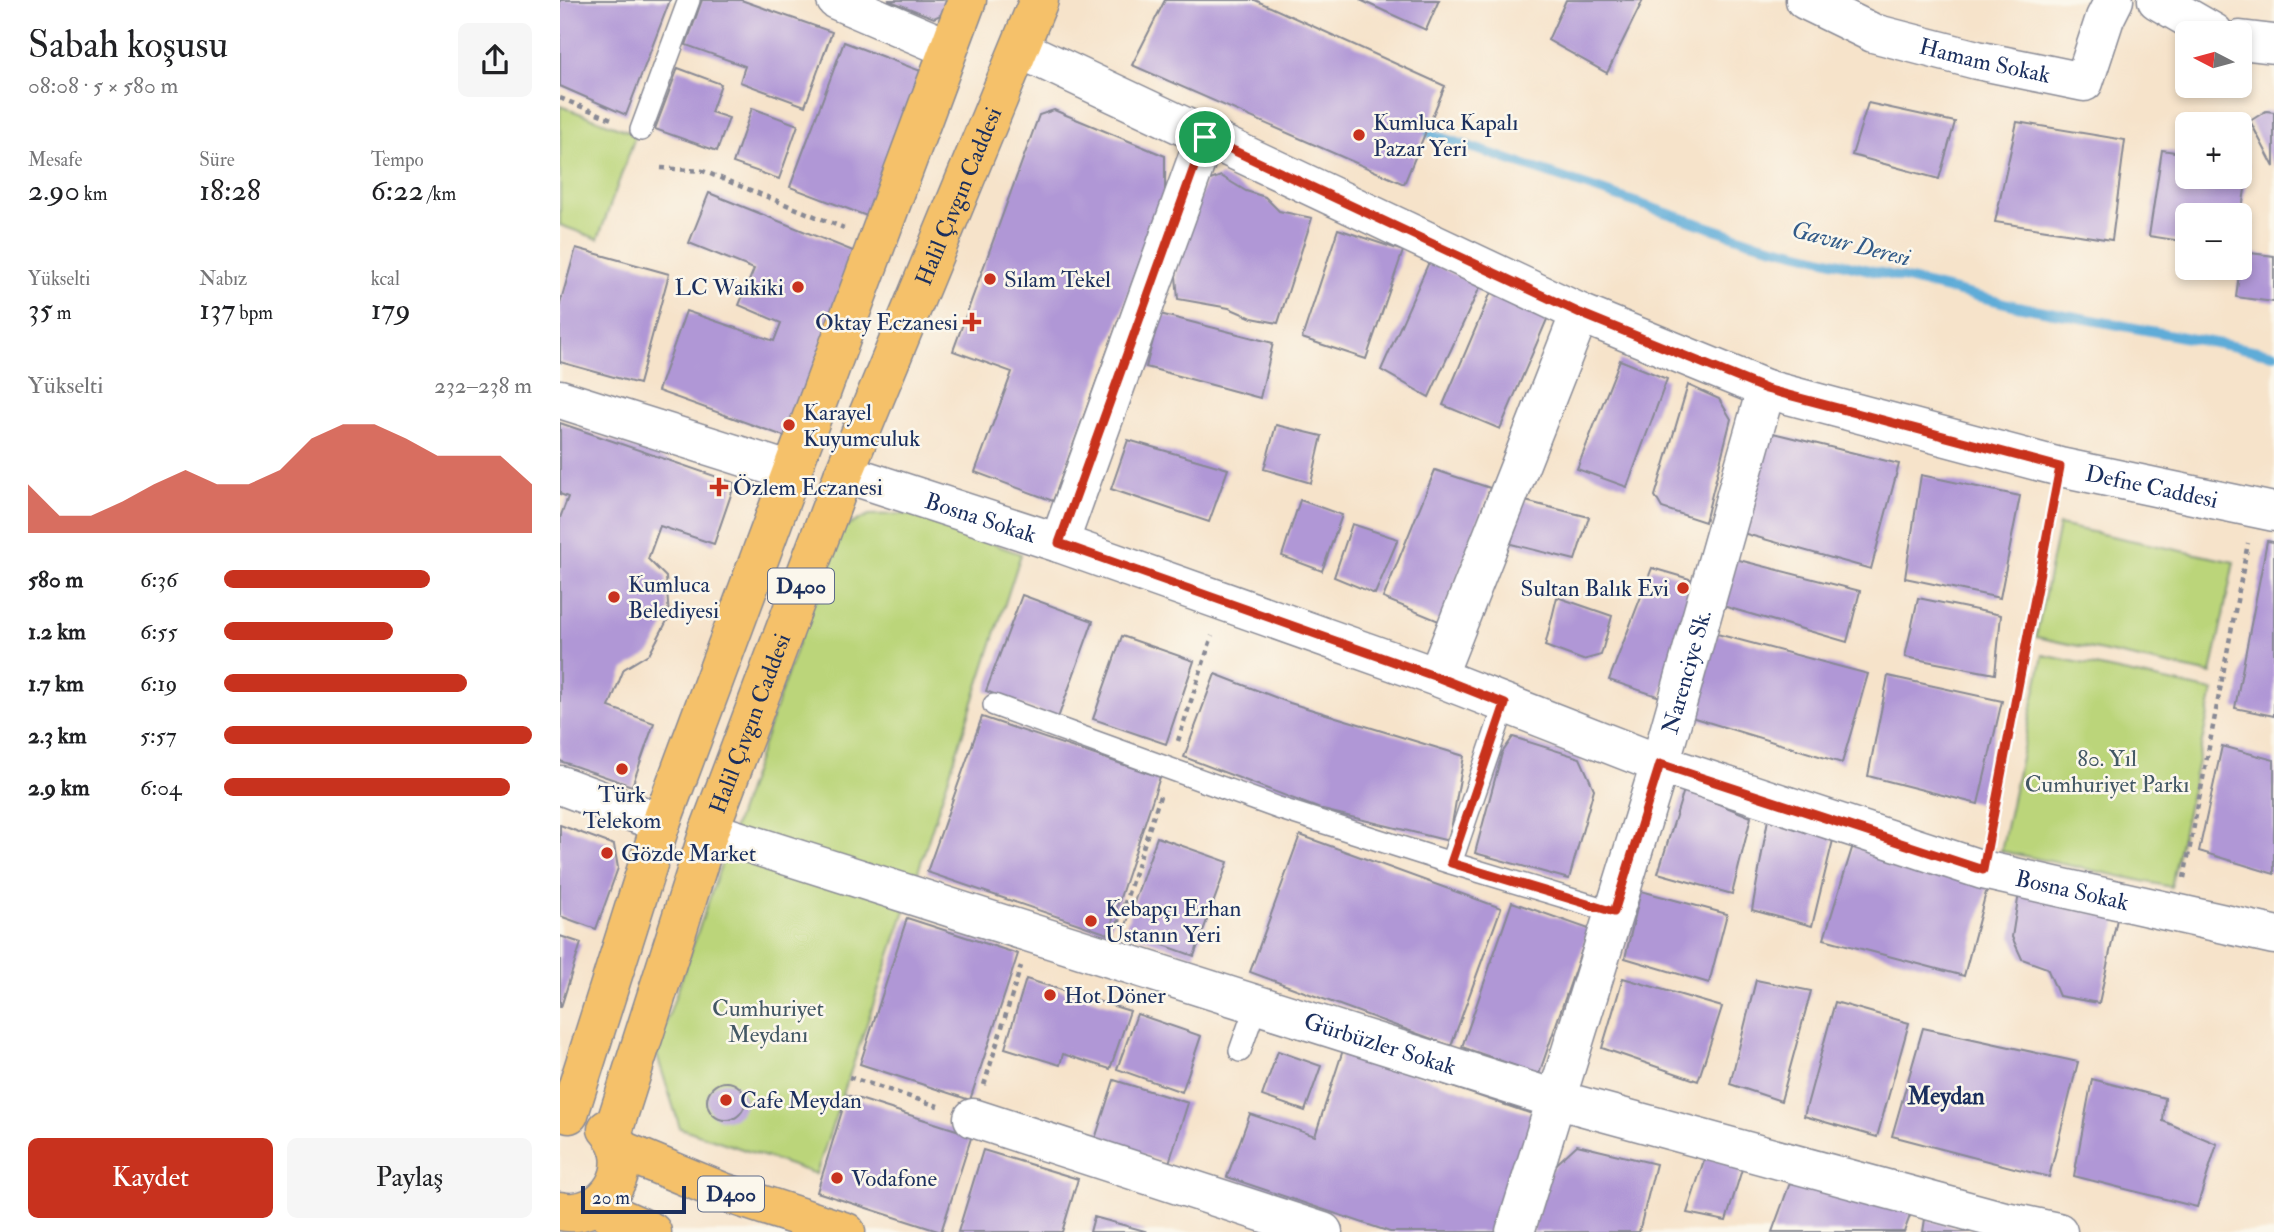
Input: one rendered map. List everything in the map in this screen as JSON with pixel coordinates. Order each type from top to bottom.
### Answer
[{"type":"highway","name":"D400","points":[[948,48],[967,0]]},
{"type":"highway","name":"D400","points":[[1020,49],[1039,0]]},
{"type":"highway","name":"Halil Çıvgın Caddesi","points":[[565,1115],[661,823],[948,48]]},
{"type":"highway","name":"Halil Çıvgın Caddesi","points":[[578,1209],[608,1196],[618,1182],[621,1166],[615,1142],[709,831],[844,473],[1020,49]]},
{"type":"highway","points":[[565,1115],[586,1116],[600,1123],[615,1142]]},
{"type":"highway","name":"D400","points":[[615,1142],[723,1192],[846,1232]]},
{"type":"highway","points":[[578,1209],[652,1232]]},
{"type":"street","points":[[836,0],[948,48]]},
{"type":"street","name":"Hamam Sokak","points":[[1805,0],[1873,33],[1977,60],[2084,82],[2105,18],[2114,0]]},
{"type":"street","points":[[2157,0],[2193,21]]},
{"type":"street","points":[[2252,41],[2274,44]]},
{"type":"street","name":"Defne Caddesi","points":[[1020,49],[1580,313],[1766,389],[2060,467],[2264,510]]},
{"type":"street","points":[[1059,543],[1205,137]]},
{"type":"street","points":[[1437,677],[1580,313]]},
{"type":"street","name":"Narenciye Sk.","points":[[1515,1232],[1660,764],[1766,389]]},
{"type":"street","points":[[560,398],[792,471]]},
{"type":"street","name":"Bosna Sokak","points":[[844,473],[1059,543],[1437,677],[1660,764],[1983,870],[2274,935]]},
{"type":"street","points":[[560,785],[661,823]]},
{"type":"street","name":"Gürbüzler Sokak","points":[[709,831],[1555,1099],[2001,1220],[2058,1232]]},
{"type":"street","points":[[973,1118],[1322,1232]]},
{"type":"lane","points":[[641,130],[689,0]]},
{"type":"lane","points":[[1451,863],[1505,704]]},
{"type":"lane","points":[[994,705],[1278,808],[1614,912]]},
{"type":"lane","points":[[1240,1051],[1256,1004]]},
{"type":"path","points":[[560,98],[641,130]]},
{"type":"path","points":[[660,168],[703,172],[877,241]]},
{"type":"path","points":[[1983,870],[2060,467]]},
{"type":"path","points":[[2177,914],[2264,510]]},
{"type":"path","points":[[849,1077],[973,1118],[1023,963]]},
{"type":"green space","points":[[560,106],[636,134],[598,239],[560,225]]},
{"type":"green space","name":"Cumhuriyet Meydanı","points":[[910,514],[1021,554],[816,1174],[680,1128],[656,1052],[837,531],[869,515]]},
{"type":"green space","points":[[2059,525],[2234,562],[2211,674],[2036,637]]},
{"type":"green space","name":"80. Yıl Cumhuriyet Parkı","points":[[2043,655],[2213,691],[2171,887],[2001,851]]},
{"type":"building","points":[[560,0],[670,0],[626,115],[560,86]]},
{"type":"building","points":[[702,0],[741,0],[832,32],[805,106],[740,82],[745,66],[686,45]]},
{"type":"building","points":[[888,0],[952,0],[947,12],[934,18]]},
{"type":"building","name":"Kumluca Kapalı Pazar Yeri","points":[[1165,0],[1255,0],[1445,86],[1404,184],[1132,65]]},
{"type":"building","points":[[1360,0],[1439,0],[1426,30]]},
{"type":"building","points":[[1566,0],[1643,0],[1607,73],[1548,40]]},
{"type":"building","points":[[844,42],[926,73],[872,218],[790,187]]},
{"type":"building","points":[[678,68],[721,84],[711,112],[729,118],[717,151],[655,129]]},
{"type":"building","points":[[1868,103],[1955,122],[1939,179],[1852,155]]},
{"type":"building","points":[[752,108],[798,125],[779,179],[733,163]]},
{"type":"building","points":[[1054,110],[1165,156],[1165,192],[1053,501],[975,472],[1012,372],[953,351],[1039,115]]},
{"type":"building","points":[[2266,111],[2274,112],[2274,167],[2252,125],[2252,120]]},
{"type":"building","points":[[2017,122],[2125,140],[2112,240],[1995,222]]},
{"type":"building","points":[[2162,150],[2175,152],[2175,189],[2245,189],[2243,203],[2175,203],[2175,240],[2149,236]]},
{"type":"building","points":[[1221,176],[1246,191],[1265,197],[1279,211],[1312,218],[1278,323],[1252,318],[1229,308],[1178,299],[1176,276],[1184,242],[1205,182]]},
{"type":"building","points":[[709,193],[863,255],[792,439],[658,391],[686,311],[774,341],[781,323],[739,305],[754,269],[689,243]]},
{"type":"building","points":[[1338,229],[1403,251],[1366,359],[1302,338]]},
{"type":"building","points":[[576,248],[669,274],[639,384],[560,362],[560,304]]},
{"type":"building","points":[[2252,253],[2274,256],[2274,302],[2236,297],[2238,280],[2252,280]]},
{"type":"building","points":[[1429,262],[1480,287],[1429,397],[1381,370]]},
{"type":"building","points":[[1491,292],[1548,317],[1500,429],[1443,405]]},
{"type":"building","points":[[1160,314],[1273,343],[1260,398],[1146,367]]},
{"type":"building","points":[[1620,360],[1667,379],[1627,487],[1577,469]]},
{"type":"building","points":[[1688,385],[1719,399],[1731,419],[1705,522],[1662,508],[1655,496]]},
{"type":"building","name":"Kumluca Belediyesi","points":[[560,423],[735,483],[714,544],[660,526],[648,559],[666,577],[669,617],[650,653],[624,669],[609,707],[654,723],[632,786],[560,761],[560,518],[568,497],[560,494]]},
{"type":"building","points":[[1276,425],[1322,436],[1311,483],[1264,469]]},
{"type":"building","points":[[1773,433],[1899,464],[1871,569],[1739,532]]},
{"type":"building","points":[[1128,440],[1228,469],[1209,522],[1111,489]]},
{"type":"building","points":[[1435,470],[1490,488],[1441,622],[1383,598]]},
{"type":"building","points":[[1921,475],[2020,496],[2000,598],[1905,578]]},
{"type":"building","points":[[1300,500],[1342,515],[1322,571],[1282,556]]},
{"type":"building","points":[[1521,500],[1589,517],[1575,560],[1511,544]]},
{"type":"building","points":[[1352,524],[1398,539],[1375,594],[1334,577]]},
{"type":"building","points":[[2267,541],[2274,542],[2274,716],[2235,708]]},
{"type":"building","points":[[1735,559],[1860,591],[1847,642],[1723,606]]},
{"type":"building","points":[[1652,568],[1693,580],[1660,697],[1609,680]]},
{"type":"building","points":[[1022,595],[1093,621],[1058,718],[986,691]]},
{"type":"building","points":[[1557,597],[1612,616],[1601,655],[1583,660],[1545,646]]},
{"type":"building","points":[[1918,598],[2001,615],[1995,674],[1905,657]]},
{"type":"building","points":[[1717,634],[1868,674],[1842,763],[1688,716]]},
{"type":"building","points":[[1122,636],[1194,661],[1166,744],[1093,719]]},
{"type":"building","points":[[1215,674],[1290,703],[1464,756],[1449,841],[1323,810],[1184,757]]},
{"type":"building","points":[[1888,676],[2002,701],[1978,804],[1868,776]]},
{"type":"building","points":[[982,717],[1160,777],[1108,934],[927,872]]},
{"type":"building","points":[[1513,737],[1580,758],[1594,789],[1569,879],[1475,853],[1502,753]]},
{"type":"building","points":[[2222,746],[2274,760],[2274,874],[2199,851]]},
{"type":"building","points":[[1684,790],[1751,817],[1732,894],[1658,873]]},
{"type":"building","points":[[1768,819],[1834,836],[1812,926],[1752,910]]},
{"type":"building","points":[[560,825],[614,845],[618,868],[596,929],[560,916]]},
{"type":"building","points":[[1300,835],[1501,908],[1451,1046],[1250,972]]},
{"type":"building","points":[[1157,837],[1228,862],[1194,956],[1124,931]]},
{"type":"building","points":[[1854,842],[1989,881],[1964,976],[1824,939]]},
{"type":"building","points":[[1641,891],[1727,914],[1709,983],[1625,958]]},
{"type":"building","points":[[2019,893],[2117,919],[2099,1003],[2059,996],[2047,968],[2022,959],[2012,937]]},
{"type":"building","points":[[1512,902],[1589,929],[1539,1074],[1462,1047]]},
{"type":"building","points":[[907,918],[1018,954],[970,1100],[860,1064]]},
{"type":"building","points":[[560,936],[581,943],[561,1007],[560,1007]]},
{"type":"building","points":[[1623,978],[1722,1007],[1698,1081],[1602,1048]]},
{"type":"building","points":[[1026,979],[1130,1011],[1110,1069],[1063,1054],[1060,1065],[1005,1048]]},
{"type":"building","points":[[1756,980],[1811,991],[1781,1101],[1730,1084]]},
{"type":"building","points":[[1835,1002],[1909,1023],[1877,1137],[1804,1116]]},
{"type":"building","points":[[1137,1014],[1201,1036],[1182,1092],[1117,1069]]},
{"type":"building","points":[[1923,1028],[2078,1062],[2049,1177],[1892,1136]]},
{"type":"building","points":[[1343,1050],[1535,1115],[1496,1232],[1390,1232],[1227,1177],[1250,1114],[1315,1136]]},
{"type":"building","points":[[1278,1051],[1321,1066],[1305,1111],[1262,1096]]},
{"type":"building","points":[[2092,1079],[2165,1098],[2163,1121],[2217,1144],[2197,1207],[2074,1176]]},
{"type":"building","points":[[1114,1080],[1188,1103],[1169,1163],[1095,1139]]},
{"type":"building","name":"Cafe Meydan","points":[[726,1082],[740,1087],[745,1101],[740,1115],[726,1120],[712,1115],[707,1101],[712,1087]]},
{"type":"building","points":[[847,1095],[972,1135],[941,1232],[817,1192]]},
{"type":"building","points":[[1577,1145],[1656,1164],[1639,1232],[1533,1232],[1547,1173]]},
{"type":"building","points":[[983,1150],[1078,1179],[1062,1232],[958,1232]]},
{"type":"building","points":[[1705,1157],[1743,1166],[1726,1221],[1687,1213]]},
{"type":"building","points":[[1794,1172],[1911,1213],[1904,1232],[1772,1232]]},
{"type":"building","points":[[1094,1217],[1145,1231],[1090,1232]]},
{"type":"building","points":[[1925,1219],[1970,1231],[1970,1232],[1923,1232]]},
{"type":"waterway","name":"Gavur Deresi","points":[[1429,133],[1750,241],[2017,306],[2274,354]]},
{"type":"place","name":"Kumluca Kapalı Pazar Yeri","points":[[1359,135]]},
{"type":"place","name":"Sılam Tekel","points":[[990,279]]},
{"type":"place","name":"LC Waikiki","points":[[798,287]]},
{"type":"place","name":"Oktay Eczanesi","points":[[972,322]]},
{"type":"place","name":"Karayel Kuyumculuk","points":[[789,425]]},
{"type":"place","name":"Özlem Eczanesi","points":[[719,487]]},
{"type":"place","name":"Sultan Balık Evi","points":[[1683,588]]},
{"type":"place","name":"Kumluca Belediyesi","points":[[614,597]]},
{"type":"place","name":"Türk Telekom","points":[[622,769]]},
{"type":"place","name":"Gözde Market","points":[[607,853]]},
{"type":"place","name":"Kebapçı Erhan Ustanın Yeri","points":[[1091,921]]},
{"type":"place","name":"Hot Döner","points":[[1050,995]]},
{"type":"place","name":"Cafe Meydan","points":[[726,1100]]},
{"type":"place","name":"Vodafone","points":[[837,1178]]},
{"type":"district","name":"Meydan","points":[[1946,1096]]},
{"type":"route","points":[[1205,137],[1580,313],[1766,389],[2060,467],[1983,870],[1660,764],[1614,912],[1451,863],[1505,704],[1437,677],[1059,543],[1205,137]]}]
